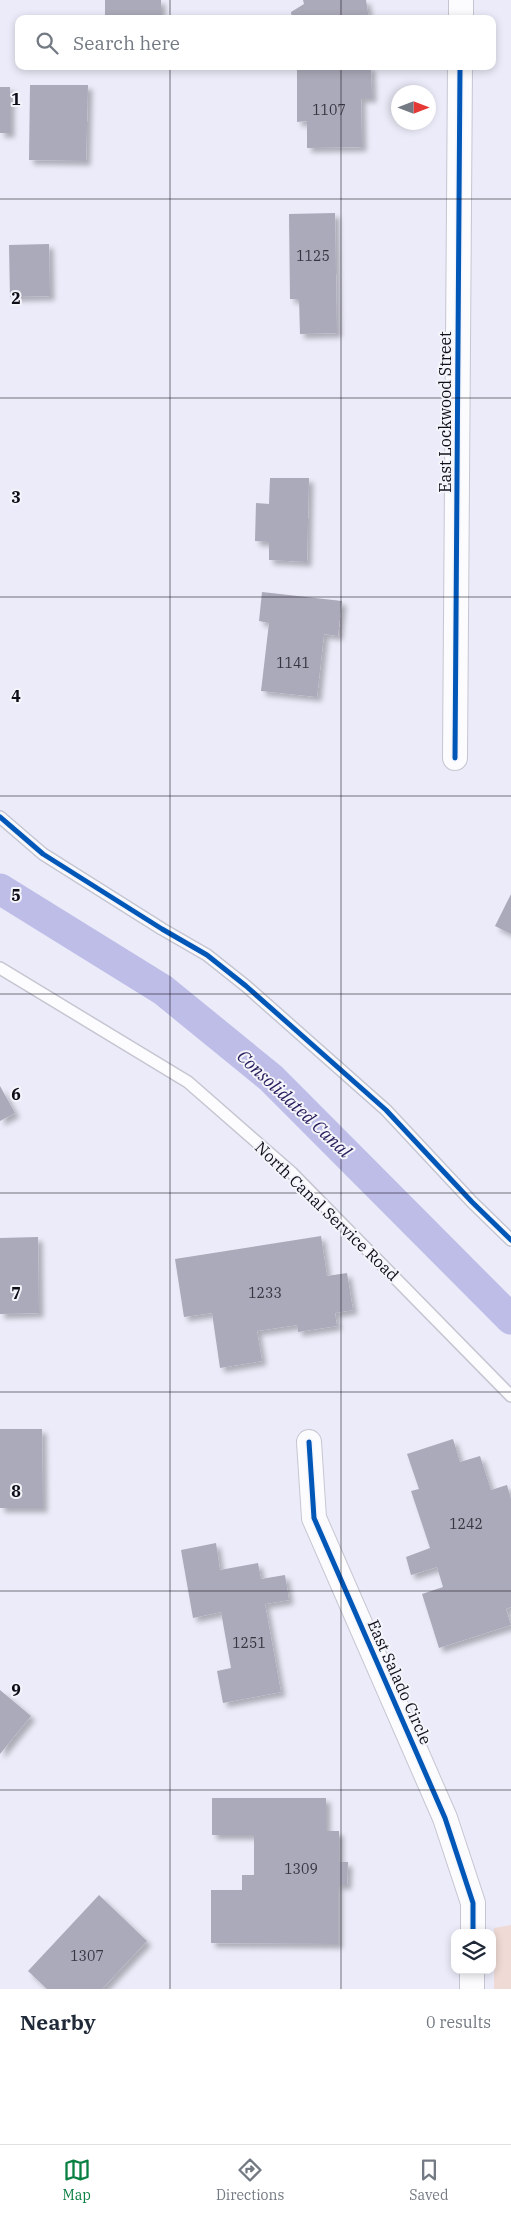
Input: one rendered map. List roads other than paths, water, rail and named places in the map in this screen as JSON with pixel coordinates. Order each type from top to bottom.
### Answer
[{"type":"street","points":[[461,0],[461,15]]},
{"type":"street","name":"East Lockwood Street","points":[[455,758],[460,70]]},
{"type":"street","name":"East Salado Circle","points":[[309,1442],[314,1518],[445,1818],[473,1903],[473,1929]]},
{"type":"street","points":[[472,1974],[472,1989]]},
{"type":"lane","points":[[0,817],[43,854],[162,929],[207,954],[246,986],[386,1110],[472,1202],[511,1240]]},
{"type":"lane","name":"North Canal Service Road","points":[[0,968],[188,1082],[292,1173],[511,1396]]},
{"type":"waterway","name":"Consolidated Canal","points":[[0,889],[163,990],[271,1078],[511,1319]]}]
